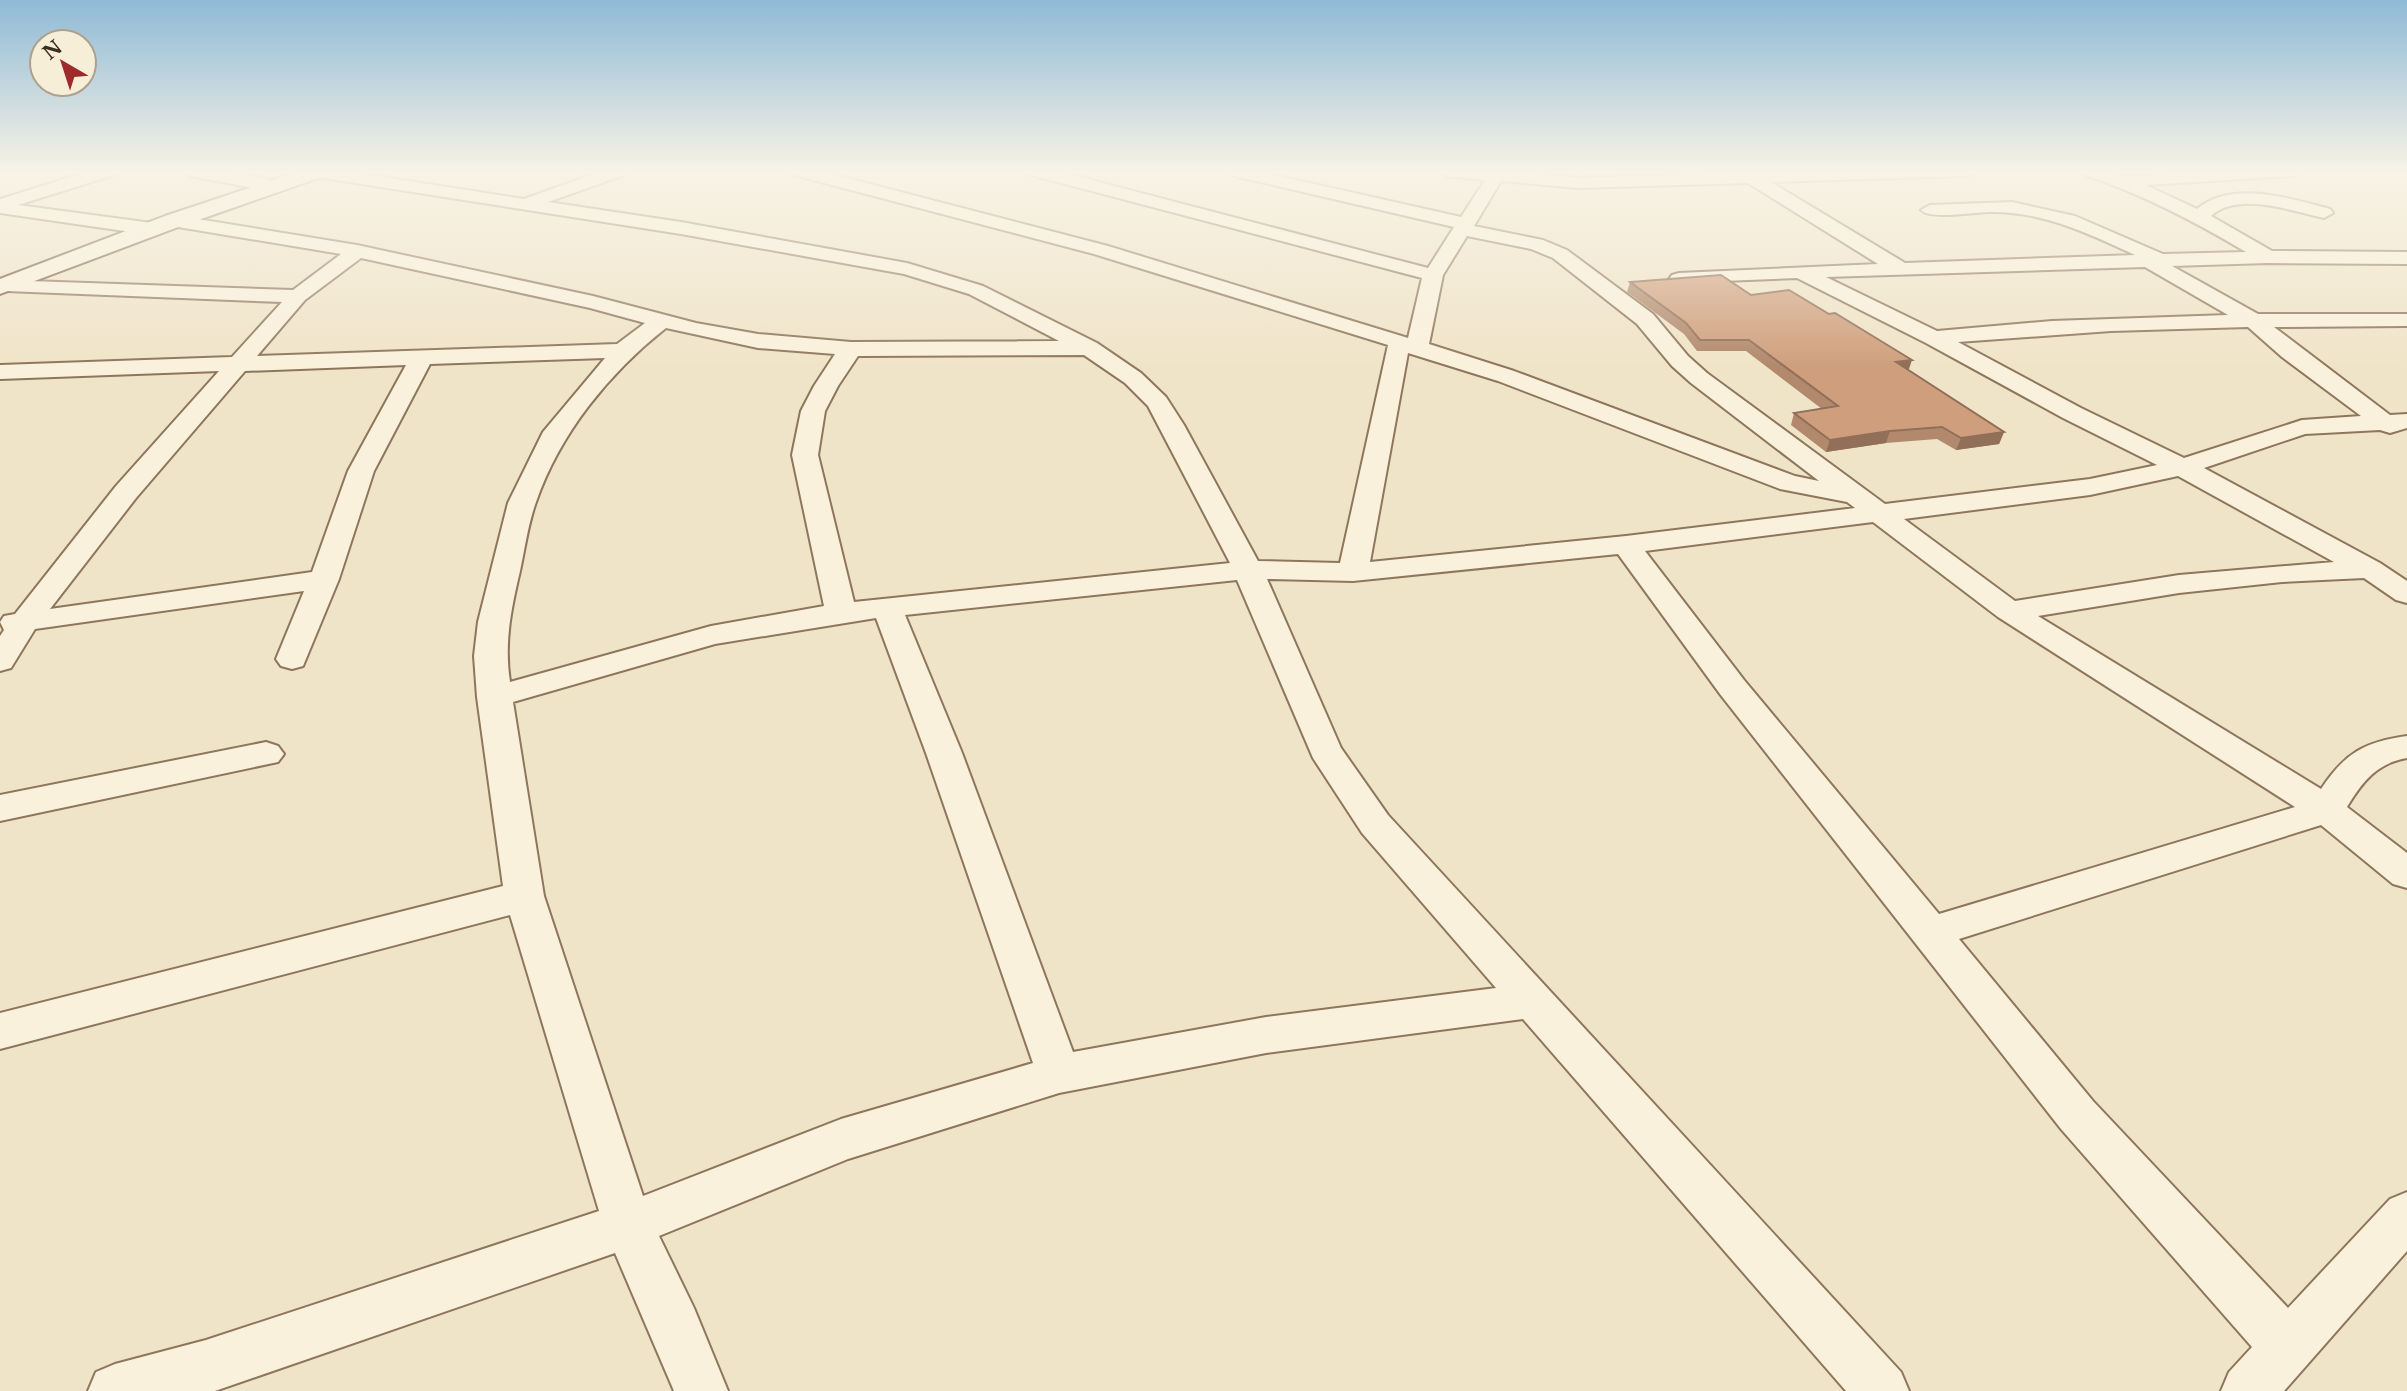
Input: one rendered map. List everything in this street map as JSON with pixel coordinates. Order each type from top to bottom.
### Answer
[{"type":"main road","points":[[3,286],[134,236]]},
{"type":"street","points":[[264,236],[357,251],[758,341],[851,349],[1089,348]]},
{"type":"street","points":[[728,236],[917,272],[976,290],[1089,348],[1133,378],[1157,402],[1172,425],[1248,570],[1325,750],[1349,789],[1375,824],[1882,1391]]},
{"type":"street","points":[[1047,236],[1252,295],[1519,380],[1789,483],[1852,495]]},
{"type":"street","points":[[1284,236],[1433,275]]},
{"type":"street","points":[[1353,572],[1408,346],[1433,275],[1458,236]]},
{"type":"street","points":[[1500,236],[1549,248],[1614,284],[1680,362],[1852,495],[2009,611],[2327,810],[2407,874]]},
{"type":"street","points":[[1847,236],[1901,269]]},
{"type":"street","points":[[2107,236],[2155,261],[2255,321],[2394,421],[2407,436]]},
{"type":"street","points":[[2233,236],[2268,257]]},
{"type":"street","points":[[0,661],[13,623],[236,365],[298,296],[357,251]]},
{"type":"street","points":[[1654,281],[1774,273],[2268,257],[2407,258]]},
{"type":"street","points":[[2372,258],[2407,279]]},
{"type":"street","points":[[1802,274],[1934,338],[2035,394],[2182,467],[2370,569],[2407,594]]},
{"type":"street","points":[[3,286],[298,296]]},
{"type":"street","points":[[1934,338],[2029,328],[2255,321],[2407,320]]},
{"type":"street","points":[[661,321],[623,351],[556,432],[522,503],[493,622],[490,656],[524,896],[628,1225],[701,1391]]},
{"type":"street","points":[[841,612],[805,455],[805,434],[828,380],[851,349]]},
{"type":"street","points":[[0,372],[623,351]]},
{"type":"street","points":[[292,659],[324,579],[361,471],[373,444],[422,357]]},
{"type":"street","points":[[494,697],[711,635],[841,612],[888,610],[1248,570],[1353,572],[1626,544],[2091,487],[2182,467],[2302,427],[2394,421]]},
{"type":"street","points":[[1626,544],[1731,687],[2077,1115],[2288,1348]]},
{"type":"street","points":[[2009,611],[2179,584],[2283,573],[2407,568]]},
{"type":"street","points":[[13,623],[324,579]]},
{"type":"street","points":[[888,610],[944,753],[1059,1074]]},
{"type":"street","points":[[1930,932],[2327,810],[2353,768],[2367,757],[2407,747]]},
{"type":"street","points":[[0,808],[266,754]]},
{"type":"street","points":[[0,1031],[524,896]]},
{"type":"street","points":[[115,1391],[204,1379],[628,1225],[841,1140],[1059,1074],[1265,1035],[1532,1001]]},
{"type":"street","points":[[2248,1391],[2407,1215]]},
{"type":"building","points":[[1721,275],[1751,295],[1789,290],[1829,314],[1835,313],[1912,360],[1896,362],[2004,432],[1961,438],[1942,427],[1830,440],[1794,413],[1838,406],[1749,340],[1700,340],[1686,323],[1630,282]]}]
